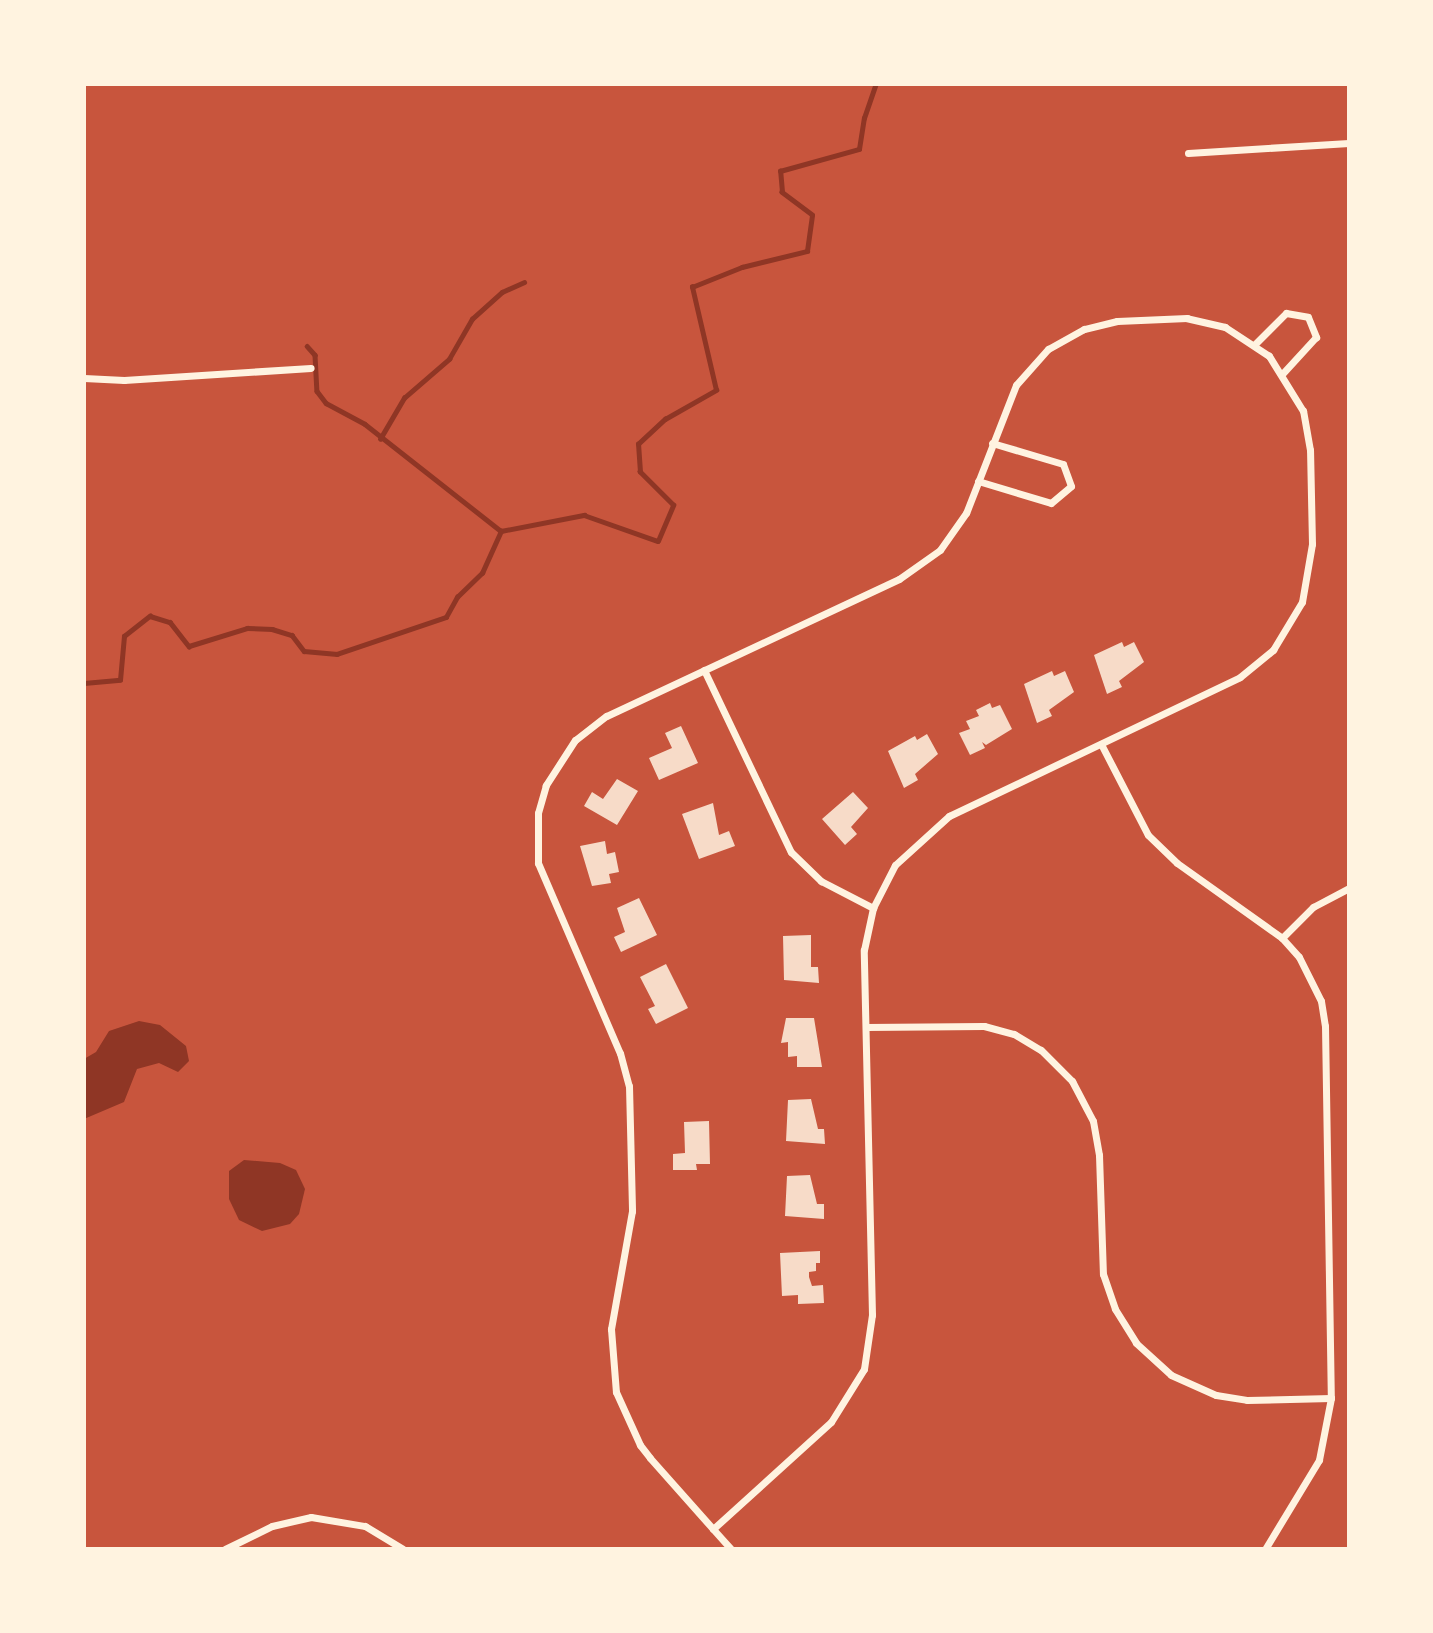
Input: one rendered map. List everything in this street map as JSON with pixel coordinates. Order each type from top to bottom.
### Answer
[{"type":"street","points":[[1188,153],[1349,143]]},
{"type":"street","points":[[1255,344],[1286,313],[1308,317],[1316,337],[1283,373]]},
{"type":"street","points":[[713,1529],[831,1422],[864,1369],[872,1315],[864,950],[873,908],[895,865],[934,825],[1240,677],[1273,650],[1295,616],[1311,560],[1310,450],[1303,411],[1283,373],[1255,344],[1225,327],[1187,318],[1117,321],[1084,329],[1048,349],[1024,373],[1009,398],[978,481],[956,530],[921,566],[606,716],[575,740],[546,785],[536,838],[545,887],[620,1053],[629,1086],[632,1211],[611,1329],[616,1392],[640,1445],[713,1529],[731,1549]]},
{"type":"street","points":[[84,378],[311,368]]},
{"type":"street","points":[[978,481],[1051,503],[1071,486],[1063,464],[992,443]]},
{"type":"street","points":[[704,670],[791,852],[821,881],[873,908]]},
{"type":"street","points":[[1101,744],[1136,818],[1158,846],[1282,938],[1312,978],[1325,1026],[1331,1398],[1319,1460],[1265,1549]]},
{"type":"street","points":[[1282,938],[1313,907],[1349,888]]},
{"type":"street","points":[[866,1027],[984,1026],[1014,1034],[1041,1050],[1072,1081],[1093,1121],[1099,1155],[1103,1274],[1115,1309],[1136,1343],[1171,1375],[1216,1395],[1247,1400],[1331,1398]]},
{"type":"street","points":[[225,1549],[272,1525],[311,1517],[365,1527],[402,1549]]},
{"type":"shaded area","points":[[139,1021],[160,1025],[186,1046],[189,1061],[178,1072],[159,1063],[137,1069],[124,1102],[84,1119],[84,1059],[96,1052],[109,1031]]},
{"type":"shaded area","points":[[244,1160],[280,1163],[296,1170],[305,1189],[299,1214],[290,1224],[262,1231],[239,1220],[229,1199],[229,1171]]},
{"type":"building","points":[[1122,642],[1124,647],[1134,642],[1144,662],[1119,681],[1122,687],[1107,694],[1094,655]]},
{"type":"building","points":[[1052,671],[1054,676],[1065,671],[1074,692],[1049,710],[1052,716],[1037,723],[1024,684]]},
{"type":"building","points":[[990,703],[992,708],[1000,705],[1012,729],[986,745],[982,742],[985,748],[970,755],[959,733],[970,729],[966,721],[979,716],[976,710]]},
{"type":"building","points":[[681,726],[698,763],[659,780],[649,758],[672,748],[665,733]]},
{"type":"building","points":[[927,734],[938,754],[915,774],[918,780],[904,788],[888,751],[915,736],[917,740]]},
{"type":"building","points":[[617,779],[638,791],[617,825],[584,806],[592,792],[603,799]]},
{"type":"building","points":[[853,792],[868,808],[851,827],[857,834],[845,845],[822,819]]},
{"type":"building","points":[[713,803],[719,835],[729,831],[735,846],[699,859],[682,814]]},
{"type":"building","points":[[605,841],[607,854],[615,852],[619,872],[609,874],[611,883],[592,886],[580,846]]},
{"type":"building","points":[[639,898],[657,935],[621,952],[614,937],[625,932],[617,908]]},
{"type":"building","points":[[811,935],[811,967],[818,967],[819,983],[784,980],[783,936]]},
{"type":"building","points":[[666,964],[688,1008],[656,1024],[648,1009],[655,1006],[640,977]]},
{"type":"building","points":[[786,1018],[814,1018],[822,1067],[797,1067],[797,1056],[788,1057],[788,1042],[781,1043]]},
{"type":"building","points":[[811,1099],[818,1129],[824,1129],[825,1144],[786,1141],[788,1100]]},
{"type":"building","points":[[709,1121],[710,1164],[696,1164],[697,1170],[673,1170],[673,1154],[685,1153],[684,1122]]},
{"type":"building","points":[[810,1175],[817,1204],[824,1204],[824,1219],[785,1216],[787,1176]]},
{"type":"building","points":[[820,1251],[820,1263],[816,1263],[816,1271],[809,1272],[809,1277],[812,1286],[823,1285],[824,1303],[798,1304],[798,1295],[782,1296],[780,1253]]},
{"type":"waterway","points":[[501,531],[584,515],[658,541],[673,505],[640,472],[638,444],[665,419],[716,390],[692,287],[742,267],[807,251],[812,215],[782,192],[780,171],[859,149],[864,118],[876,84]]},
{"type":"waterway","points":[[380,439],[404,398],[449,359],[472,319],[502,292],[524,282]]},
{"type":"waterway","points":[[307,346],[315,355],[317,391],[326,403],[365,424],[501,531]]},
{"type":"waterway","points":[[84,683],[120,680],[124,636],[150,616],[170,622],[189,646],[247,628],[272,629],[292,635],[304,651],[337,654],[446,617],[457,597],[482,573],[501,531]]}]
